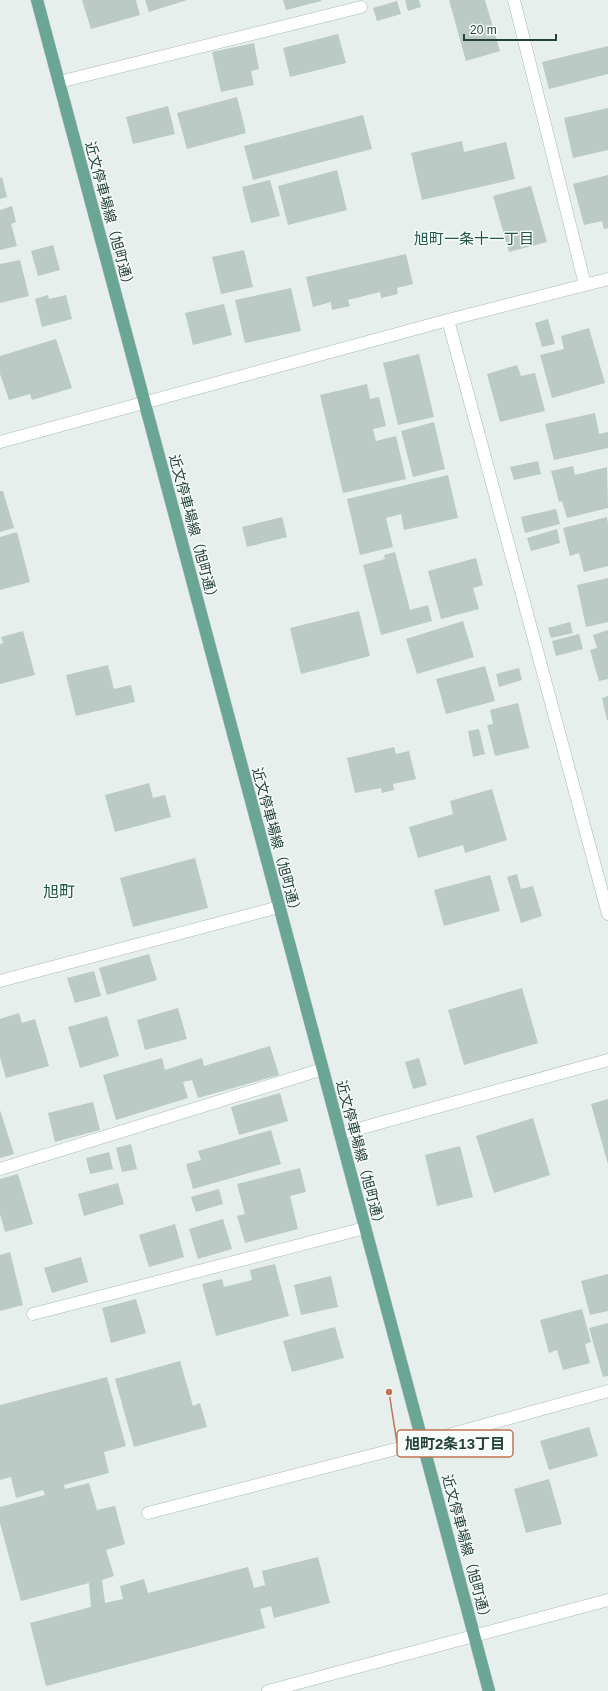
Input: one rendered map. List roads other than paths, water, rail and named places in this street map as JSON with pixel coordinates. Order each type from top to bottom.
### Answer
[{"type":"main road","name":"近文停車場線（旭町通）","points":[[37,0],[489,1691]]},
{"type":"street","points":[[514,0],[585,285]]},
{"type":"street","points":[[59,82],[361,7]]},
{"type":"street","points":[[0,442],[145,404],[448,320],[608,279]]},
{"type":"street","points":[[448,320],[608,914]]},
{"type":"street","points":[[0,981],[279,908]]},
{"type":"street","points":[[340,1134],[608,1060]]},
{"type":"street","points":[[0,1169],[323,1069]]},
{"type":"street","points":[[32,1314],[365,1228]]},
{"type":"street","points":[[148,1513],[423,1442],[608,1391]]},
{"type":"street","points":[[268,1691],[608,1600]]},
{"type":"place","name":"旭町2条13丁目","points":[[389,1392]]},
{"type":"district","name":"旭町一条十一丁目","points":[[474,239]]},
{"type":"district","name":"旭町","points":[[59,891]]}]
